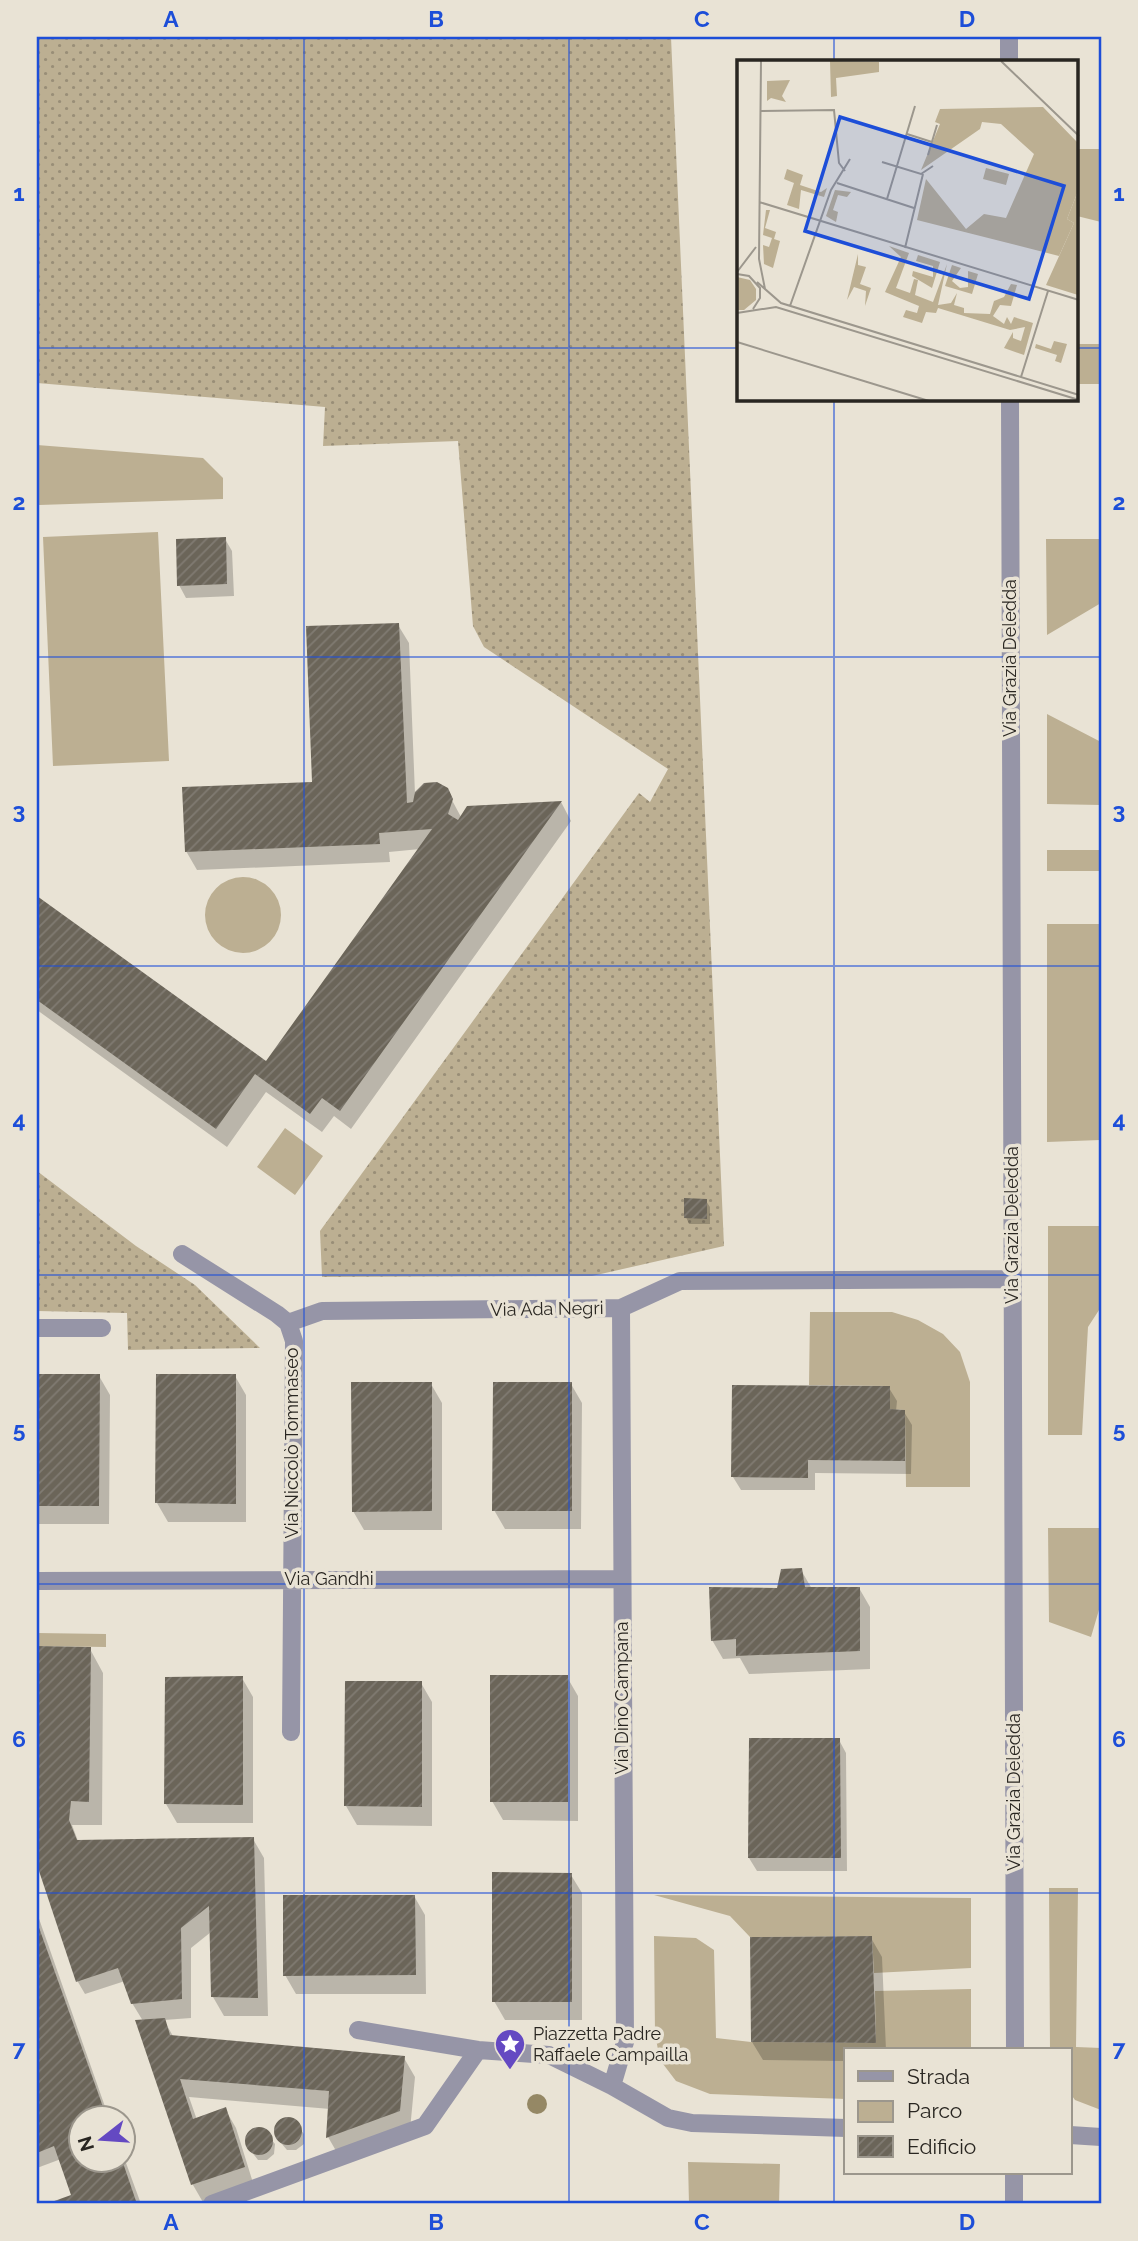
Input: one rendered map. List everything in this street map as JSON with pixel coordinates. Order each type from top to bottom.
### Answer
[{"type":"street","points":[[1009,37],[1009,60]]},
{"type":"street","name":"Via Grazia Deledda","points":[[1010,401],[1015,2048]]},
{"type":"street","name":"Via Niccolò Tommaseo","points":[[182,1254],[278,1314],[288,1323],[294,1341],[290,1732]]},
{"type":"street","name":"Via Ada Negri","points":[[288,1323],[322,1311],[621,1308],[680,1281],[1012,1279]]},
{"type":"street","name":"Via Dino Campana","points":[[612,2086],[625,2042],[621,1308]]},
{"type":"street","points":[[37,1328],[102,1328]]},
{"type":"street","name":"Via Gandhi","points":[[37,1581],[621,1579]]},
{"type":"street","points":[[358,2030],[478,2050],[549,2056],[612,2086],[668,2118],[692,2123],[844,2128]]},
{"type":"street","points":[[212,2204],[425,2126],[478,2050]]},
{"type":"street","points":[[1072,2136],[1101,2137]]},
{"type":"street","points":[[1014,2174],[1014,2204]]},
{"type":"green space","points":[[37,37],[671,37],[724,1246],[592,1276],[322,1277],[320,1231],[639,793],[650,802],[668,769],[484,647],[473,626],[458,441],[323,446],[325,407],[37,383]]},
{"type":"green space","points":[[1078,149],[1101,149],[1101,222],[1078,216]]},
{"type":"green space","points":[[1078,344],[1101,344],[1101,384],[1078,384]]},
{"type":"green space","points":[[37,445],[203,458],[223,478],[223,499],[39,505]]},
{"type":"green space","points":[[158,532],[169,761],[53,766],[43,537]]},
{"type":"green space","points":[[1046,539],[1101,539],[1101,603],[1047,635]]},
{"type":"green space","points":[[1047,714],[1101,742],[1101,805],[1047,804]]},
{"type":"green space","points":[[1047,850],[1101,850],[1101,871],[1047,871]]},
{"type":"green space","points":[[243,877],[257,880],[270,888],[278,901],[281,915],[278,929],[270,942],[257,950],[243,953],[229,950],[216,942],[208,929],[205,915],[208,901],[216,888],[229,880]]},
{"type":"green space","points":[[1047,924],[1101,924],[1100,1140],[1047,1142]]},
{"type":"green space","points":[[285,1128],[323,1156],[295,1195],[257,1167]]},
{"type":"green space","points":[[37,1171],[136,1246],[195,1285],[260,1348],[128,1350],[127,1313],[37,1311]]},
{"type":"green space","points":[[1048,1226],[1101,1226],[1101,1307],[1088,1327],[1082,1435],[1048,1435]]},
{"type":"green space","points":[[810,1312],[892,1312],[918,1320],[943,1334],[960,1352],[970,1382],[970,1487],[906,1487],[905,1410],[890,1409],[890,1386],[809,1385]]},
{"type":"green space","points":[[1048,1528],[1101,1528],[1101,1603],[1091,1637],[1049,1622]]},
{"type":"green space","points":[[37,1633],[106,1634],[106,1647],[37,1646]]},
{"type":"green space","points":[[1049,1888],[1078,1888],[1076,2047],[1101,2048],[1101,2110],[1075,2100],[1072,2096],[1072,2048],[1050,2048]]},
{"type":"green space","points":[[654,1895],[971,1898],[971,1968],[874,1973],[872,1936],[750,1937],[730,1916]]},
{"type":"green space","points":[[654,1936],[696,1938],[714,1950],[716,2038],[751,2042],[876,2043],[875,1991],[971,1989],[971,2048],[844,2048],[844,2099],[710,2094],[676,2081],[660,2060],[655,2034]]},
{"type":"green space","points":[[688,2162],[780,2164],[779,2204],[689,2204]]},
{"type":"building","points":[[226,537],[227,584],[177,586],[176,539]]},
{"type":"building","points":[[399,623],[407,803],[413,802],[415,792],[424,783],[437,782],[448,788],[453,799],[448,814],[458,820],[467,806],[562,801],[340,1111],[322,1098],[310,1114],[255,1074],[216,1129],[37,1000],[37,896],[266,1061],[432,829],[379,833],[380,844],[185,852],[182,787],[312,782],[306,626]]},
{"type":"building","points":[[684,1198],[707,1199],[707,1219],[684,1218]]},
{"type":"building","points":[[37,1374],[100,1374],[99,1506],[37,1506]]},
{"type":"building","points":[[156,1374],[236,1374],[236,1504],[155,1503]]},
{"type":"building","points":[[351,1382],[432,1382],[432,1511],[352,1512]]},
{"type":"building","points":[[493,1382],[572,1382],[572,1511],[492,1511]]},
{"type":"building","points":[[732,1385],[890,1386],[890,1409],[905,1410],[905,1461],[808,1460],[808,1478],[731,1477]]},
{"type":"building","points":[[802,1568],[805,1587],[860,1587],[860,1651],[736,1656],[736,1639],[711,1641],[709,1587],[777,1588],[781,1569]]},
{"type":"building","points":[[37,1646],[91,1647],[89,1802],[71,1801],[69,1820],[77,1840],[254,1837],[258,1998],[211,1997],[209,1906],[181,1928],[182,1999],[131,2004],[118,1968],[76,1982],[37,1865]]},
{"type":"building","points":[[490,1675],[568,1675],[568,1802],[490,1802]]},
{"type":"building","points":[[243,1676],[243,1805],[164,1804],[165,1677]]},
{"type":"building","points":[[345,1681],[422,1681],[422,1807],[344,1806]]},
{"type":"building","points":[[749,1738],[840,1738],[841,1858],[748,1858]]},
{"type":"building","points":[[492,1872],[572,1873],[572,2002],[492,2002]]},
{"type":"building","points":[[283,1895],[415,1895],[416,1975],[283,1976]]},
{"type":"building","points":[[37,1922],[102,2104],[66,2104],[66,2174],[127,2174],[137,2204],[46,2204],[71,2195],[54,2146],[37,2153]]},
{"type":"building","points":[[872,1936],[876,2043],[751,2042],[750,1937]]},
{"type":"building","points":[[165,2018],[170,2035],[405,2056],[400,2111],[326,2138],[329,2091],[180,2079],[193,2119],[226,2107],[245,2167],[191,2185],[135,2020]]},
{"type":"building","points":[[288,2117],[298,2121],[302,2131],[298,2141],[288,2145],[278,2141],[274,2131],[278,2121]]},
{"type":"building","points":[[259,2127],[269,2131],[273,2141],[269,2151],[259,2155],[249,2151],[245,2141],[249,2131]]},
{"type":"place","name":"Piazzetta Padre Raffaele Campailla","points":[[510,2071]]}]
